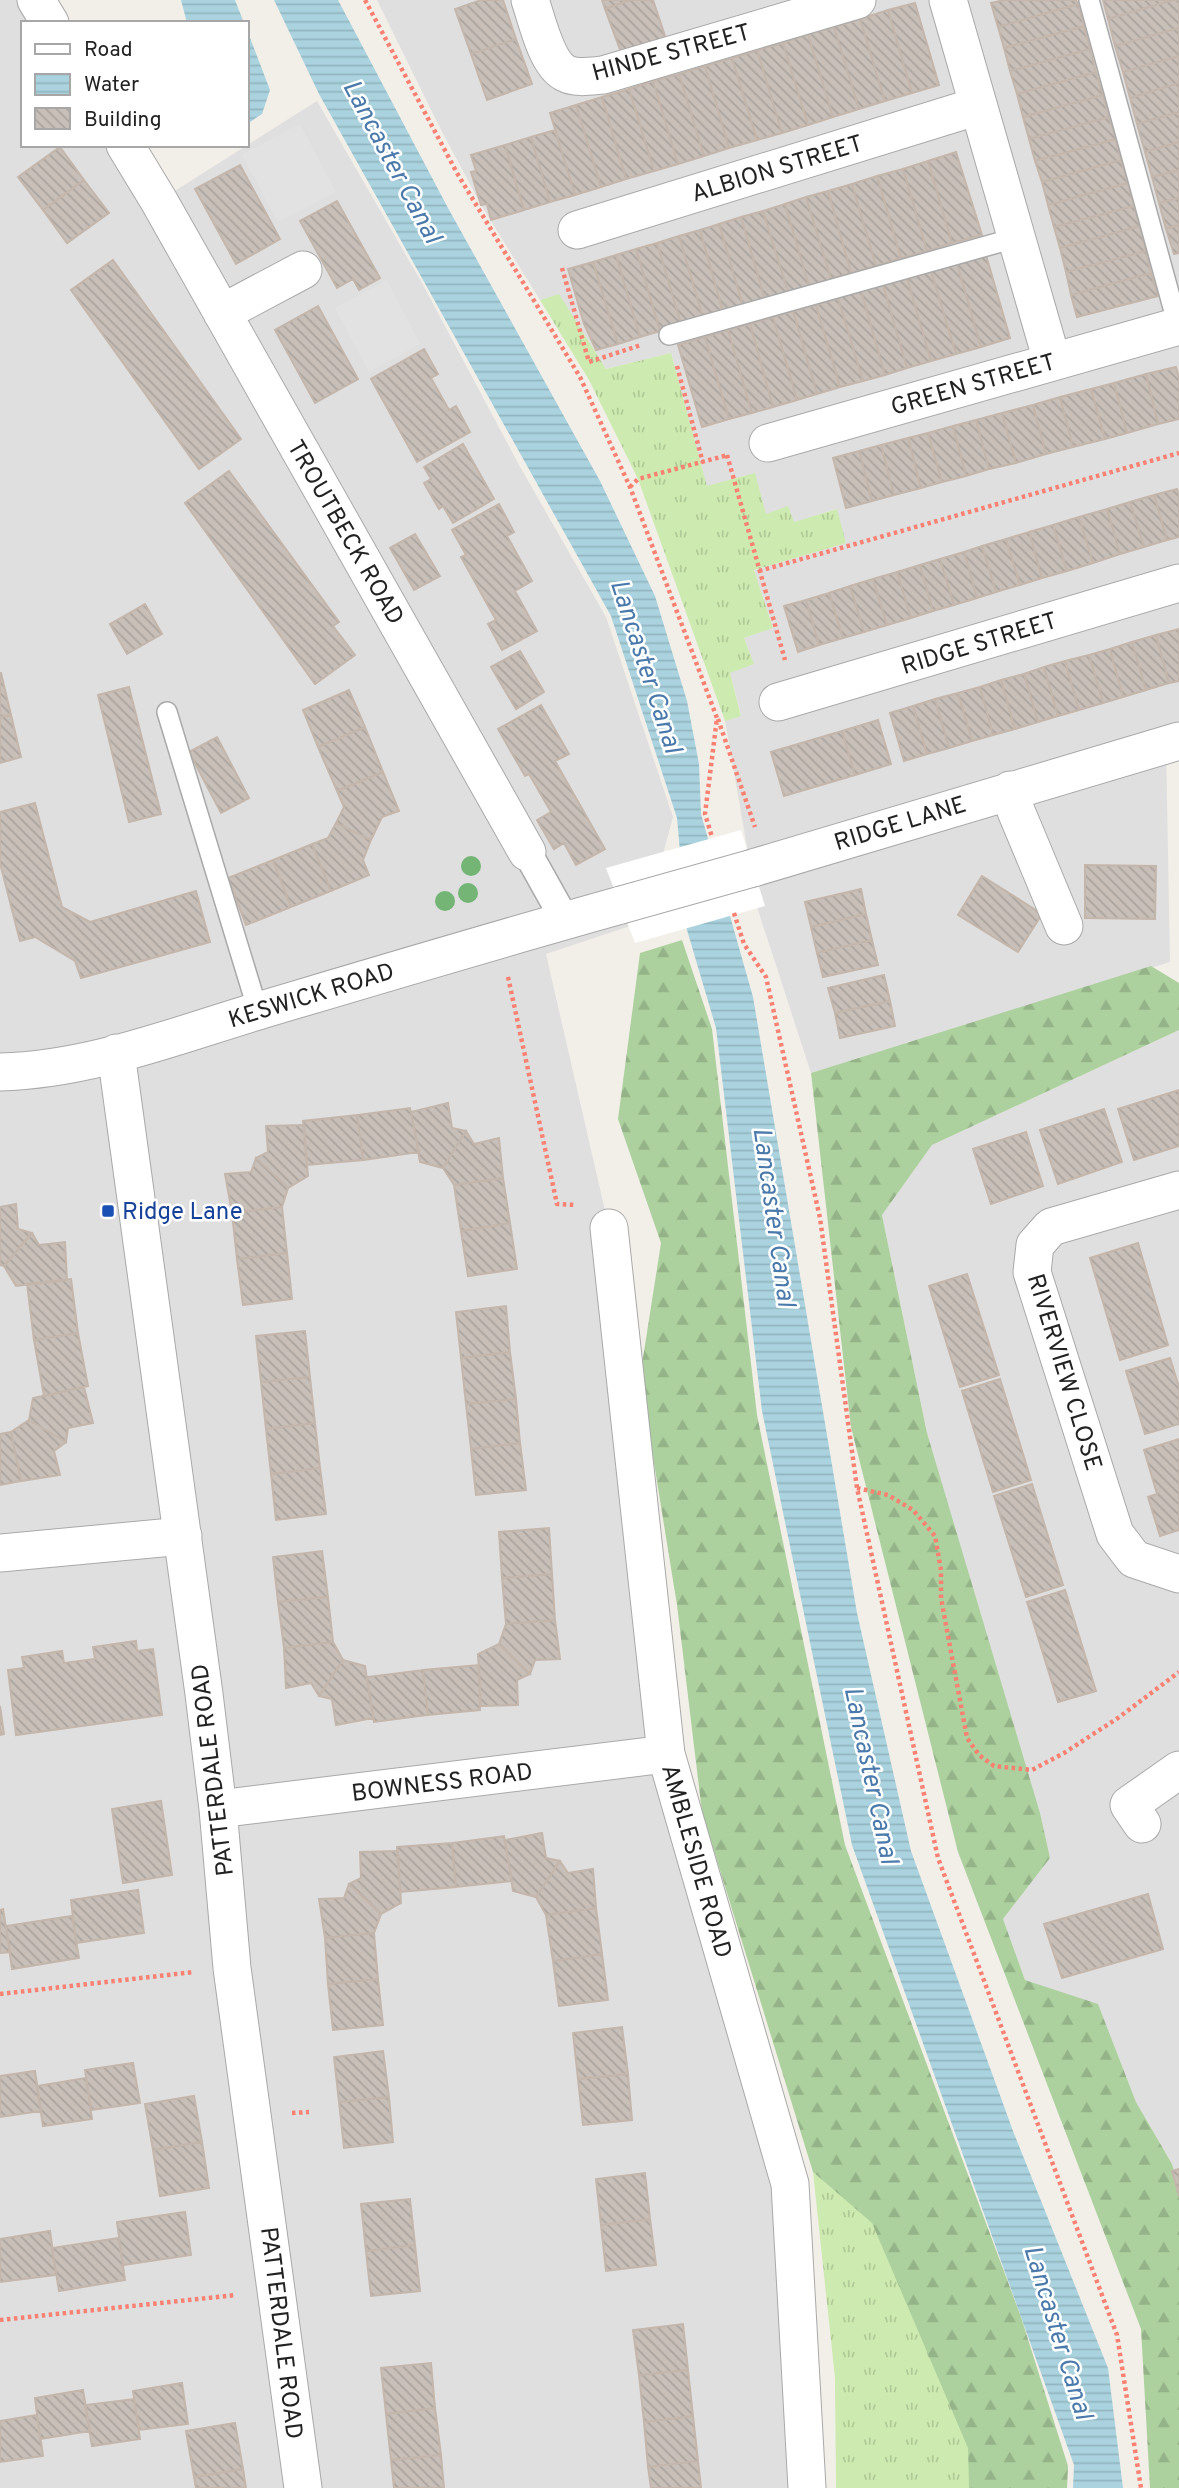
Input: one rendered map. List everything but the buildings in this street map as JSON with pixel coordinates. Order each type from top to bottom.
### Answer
[{"type":"street","points":[[36,0],[49,21]]},
{"type":"street","name":"HINDE STREET","points":[[530,0],[548,54],[564,73],[585,77],[603,75],[857,0]]},
{"type":"street","points":[[948,0],[1052,361]]},
{"type":"street","name":"ALBION STREET","points":[[577,230],[978,106]]},
{"type":"street","name":"TROUTBECK ROAD","points":[[126,147],[565,920]]},
{"type":"street","points":[[222,313],[303,270]]},
{"type":"street","name":"GREEN STREET","points":[[768,443],[1178,326]]},
{"type":"street","name":"RIDGE STREET","points":[[787,700],[1179,583]]},
{"type":"street","name":"RIDGE LANE","points":[[621,905],[1179,741]]},
{"type":"street","points":[[1010,790],[1016,811],[1064,926]]},
{"type":"street","name":"KESWICK ROAD","points":[[0,1072],[30,1071],[116,1053],[500,938],[621,905]]},
{"type":"street","name":"PATTERDALE ROAD","points":[[116,1053],[183,1536],[218,1809],[232,1968],[303,2488]]},
{"type":"street","name":"RIVERVIEW CLOSE","points":[[1179,1190],[1051,1227],[1035,1245],[1032,1272],[1115,1534],[1134,1559],[1179,1575]]},
{"type":"street","name":"AMBLESIDE ROAD","points":[[609,1228],[666,1754],[790,2184],[807,2488]]},
{"type":"street","points":[[0,1553],[183,1536]]},
{"type":"street","name":"BOWNESS ROAD","points":[[218,1809],[666,1754]]},
{"type":"street","points":[[1142,1824],[1129,1805],[1179,1770]]},
{"type":"lane","points":[[1089,0],[1178,326]]},
{"type":"lane","points":[[669,335],[1015,238]]},
{"type":"lane","points":[[167,712],[257,1011]]},
{"type":"path","points":[[365,0],[457,173],[580,377],[630,487],[757,831]]},
{"type":"path","points":[[577,230],[553,237],[589,362],[669,335],[703,463]]},
{"type":"path","points":[[630,487],[638,479],[768,443]]},
{"type":"path","points":[[759,571],[1179,453]]},
{"type":"path","points":[[727,455],[759,571],[787,700]]},
{"type":"path","points":[[712,838],[705,814],[717,718]]},
{"type":"path","points":[[733,909],[744,944],[766,977],[820,1219],[857,1488],[938,1858],[1117,2335],[1141,2488]]},
{"type":"path","points":[[500,938],[558,1204],[581,1205]]},
{"type":"path","points":[[857,1488],[888,1495],[913,1510],[935,1536],[941,1570],[941,1598],[967,1738],[979,1755],[994,1766],[1032,1770],[1118,1718],[1179,1672]]},
{"type":"path","points":[[0,1994],[232,1968]]},
{"type":"path","points":[[0,2320],[277,2291]]},
{"type":"shaded area","points":[[0,0],[36,0],[49,21],[21,21],[21,147],[126,147],[159,201],[317,101],[422,283],[519,465],[606,617],[673,817],[645,921],[546,954],[609,1228],[666,1754],[790,2184],[807,2488],[0,2488]]},
{"type":"shaded area","points":[[377,0],[1179,0],[1179,740],[1166,744],[1170,962],[811,1073],[758,910],[725,721],[741,715],[730,673],[744,638],[773,627],[754,570],[845,543],[836,509],[793,523],[766,514],[707,487],[671,353],[606,369],[559,295],[540,300],[481,205]]},
{"type":"shaded area","points":[[300,124],[336,192],[278,222],[242,154]]},
{"type":"shaded area","points":[[387,280],[420,344],[369,372],[335,308]]},
{"type":"shaded area","points":[[1179,1030],[1179,2188],[1172,2164],[1136,2102],[1098,2005],[1025,1980],[1003,1919],[1050,1858],[927,1433],[882,1215],[932,1145]]},
{"type":"green space","points":[[559,294],[606,369],[671,353],[707,486],[755,473],[766,514],[788,506],[794,522],[837,509],[846,543],[754,570],[773,628],[744,638],[754,664],[730,673],[741,716],[725,721],[638,479],[589,380],[540,300]]},
{"type":"green space","points":[[682,940],[712,1029],[757,1415],[845,1845],[1021,2317],[1068,2466],[1067,2488],[969,2488],[968,2448],[872,2223],[813,2172],[702,1812],[677,1605],[640,1377],[661,1243],[618,1119],[640,953]]},
{"type":"green space","points":[[1151,966],[1179,983],[1179,1030],[932,1145],[882,1215],[927,1433],[1040,1813],[1050,1858],[1003,1919],[1025,1980],[1098,2004],[1136,2102],[1172,2164],[1179,2188],[1179,2488],[1150,2488],[1141,2329],[958,1852],[851,1427],[811,1073]]},
{"type":"green space","points":[[813,2172],[872,2222],[969,2448],[969,2488],[836,2488],[835,2378]]},
{"type":"water","points":[[181,0],[235,0],[243,21],[186,21]]},
{"type":"water","name":"Lancaster Canal","points":[[274,0],[338,0],[448,208],[600,481],[655,596],[687,701],[699,764],[701,814],[753,997],[857,1613],[911,1851],[1013,2131],[1108,2368],[1123,2488],[1073,2488],[1074,2465],[852,1845],[762,1411],[716,1028],[687,930],[677,818],[611,616],[319,94]]},
{"type":"water","points":[[248,33],[270,90],[262,114],[248,123]]},
{"type":"pier","points":[[741,830],[765,906],[635,943],[606,868]]},
{"type":"place","name":"Ridge Lane","points":[[108,1211]]}]
